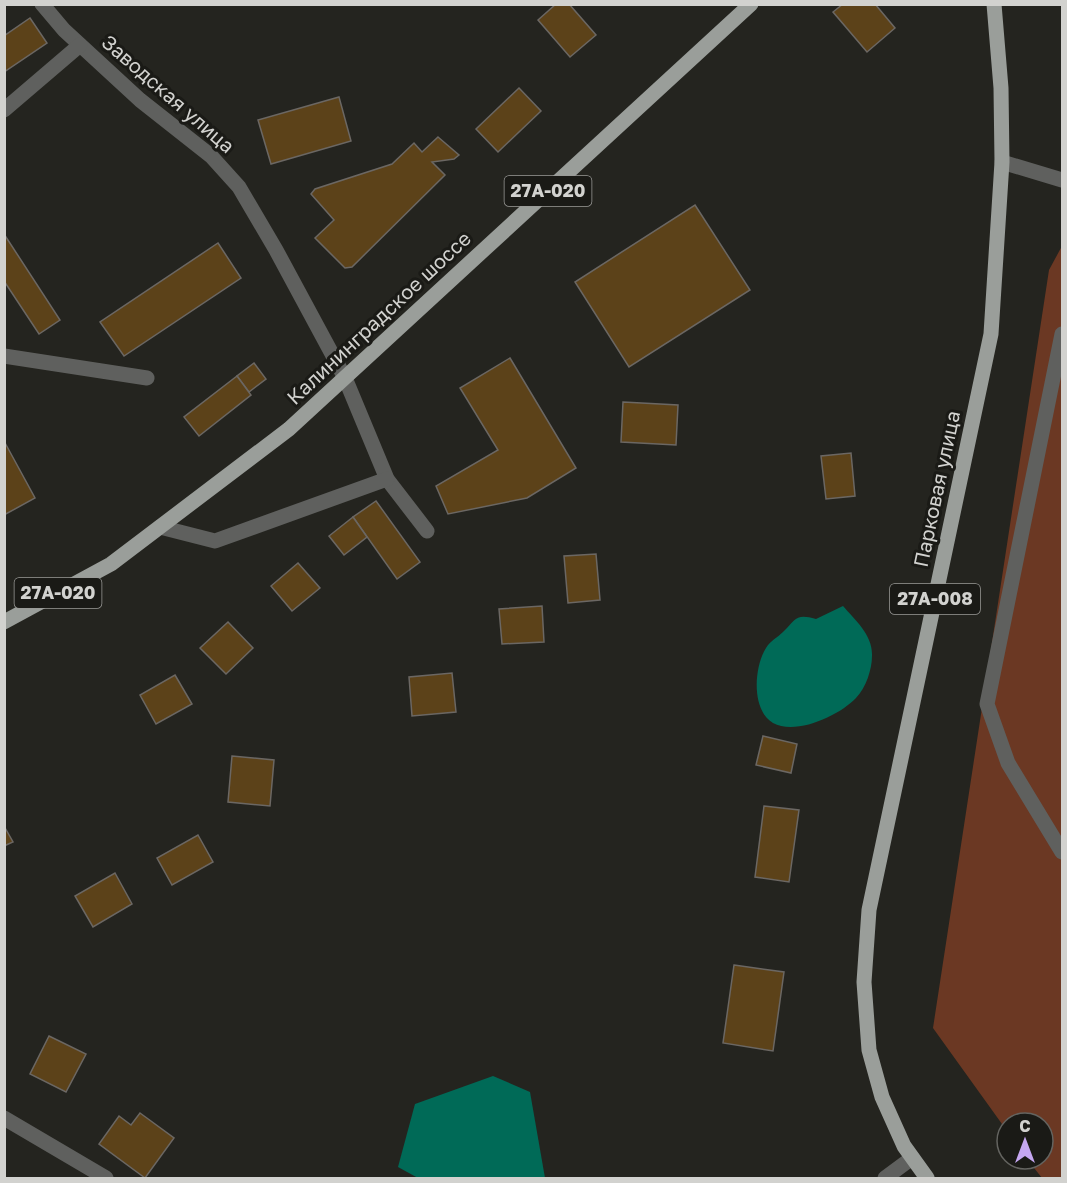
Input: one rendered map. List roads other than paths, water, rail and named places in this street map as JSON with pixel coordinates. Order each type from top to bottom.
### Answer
[{"type":"main road","name":"Калининградское шоссе","points":[[4,622],[111,564],[289,429],[751,4]]},
{"type":"main road","name":"Парковая улица","points":[[927,1179],[904,1146],[882,1097],[869,1050],[864,982],[869,910],[991,334],[1002,162],[1001,88],[994,4]]},
{"type":"street","name":"Заводская улица","points":[[42,4],[64,30],[140,100],[211,156],[239,188],[276,250],[345,378],[387,479],[427,531]]},
{"type":"street","points":[[4,110],[80,45]]},
{"type":"street","points":[[1002,162],[1062,180]]},
{"type":"street","points":[[1062,334],[987,704],[1008,763],[1062,852]]},
{"type":"street","points":[[4,356],[147,378]]},
{"type":"street","points":[[160,527],[215,541],[387,479]]},
{"type":"street","points":[[4,1118],[106,1179]]},
{"type":"street","points":[[885,1179],[912,1158]]}]
